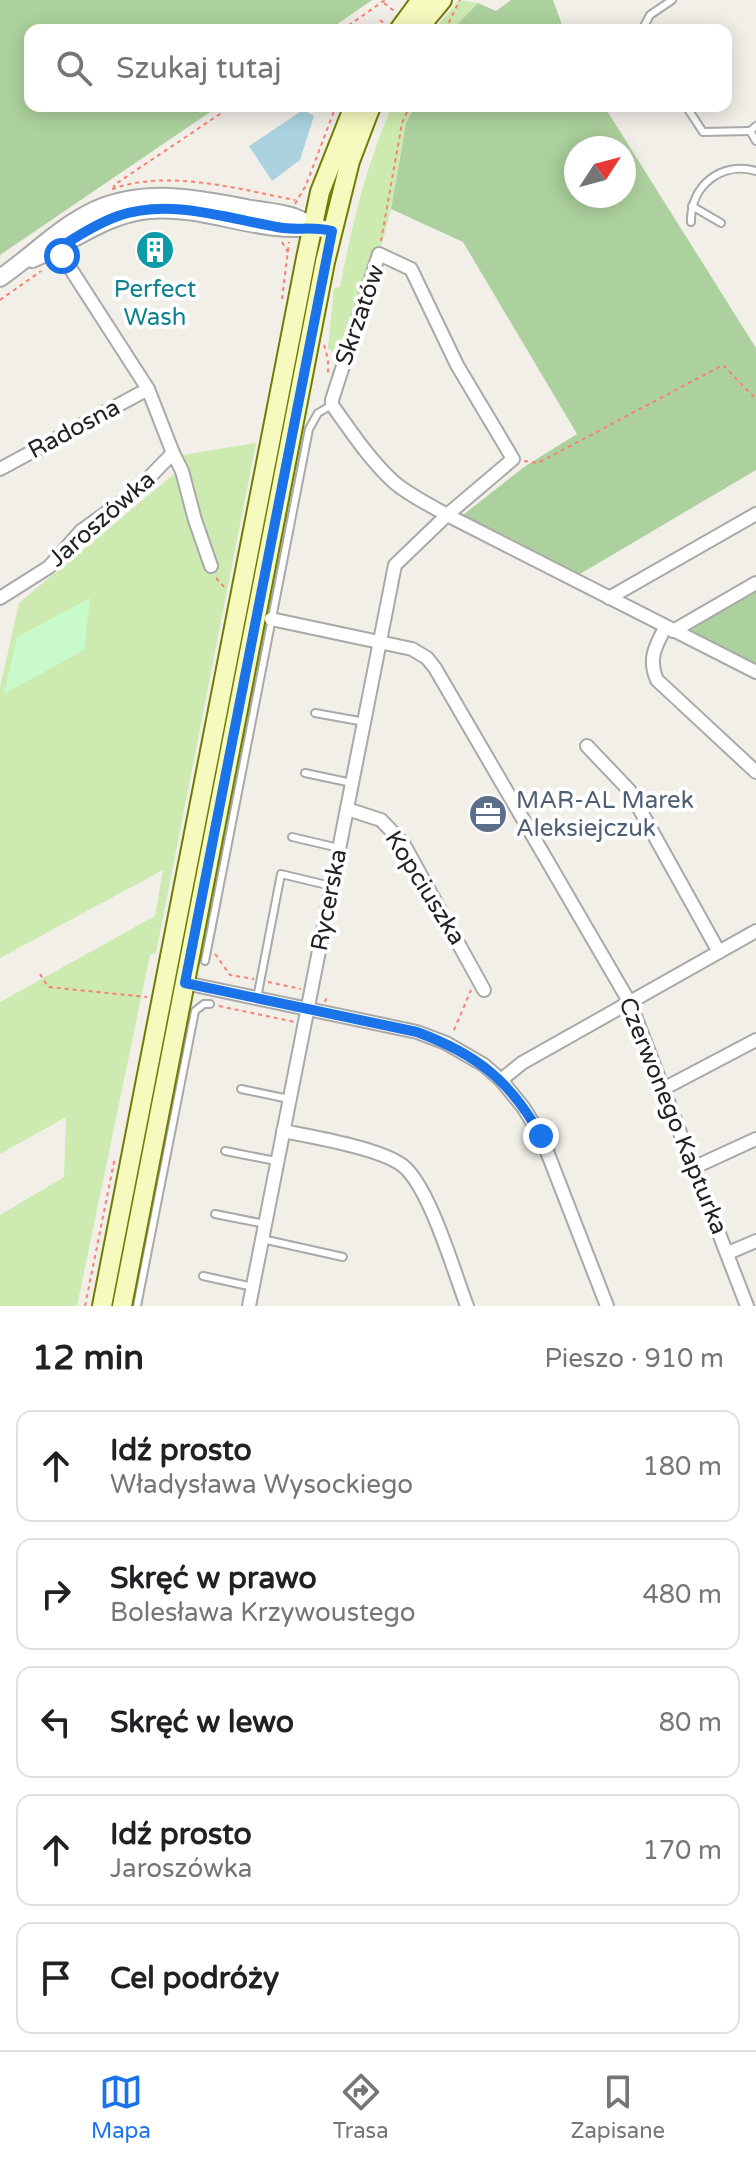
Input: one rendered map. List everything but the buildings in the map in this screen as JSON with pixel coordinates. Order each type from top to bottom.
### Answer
[{"type":"main road","points":[[394,23],[421,0]]},
{"type":"main road","points":[[422,24],[442,0]]},
{"type":"main road","points":[[102,1306],[320,192],[351,112]]},
{"type":"main road","points":[[106,1285],[113,1295],[123,1298],[332,231],[350,161],[369,112]]},
{"type":"main road","points":[[221,697],[226,692],[234,693],[239,705]]},
{"type":"street","points":[[0,278],[54,243],[121,215],[147,210],[192,211],[290,229],[313,227],[332,231]]},
{"type":"street","name":"Jaroszówka","points":[[54,243],[148,389],[182,471],[211,566]]},
{"type":"street","name":"Skrzatów","points":[[332,405],[379,254],[411,269],[457,365],[513,459]]},
{"type":"street","name":"Radosna","points":[[0,469],[148,389]]},
{"type":"street","points":[[332,405],[393,481],[447,515],[756,672]]},
{"type":"street","name":"Jaroszówka","points":[[0,598],[49,567],[81,531],[155,474],[173,453]]},
{"type":"street","points":[[447,515],[513,459]]},
{"type":"street","points":[[609,598],[756,514]]},
{"type":"street","name":"Rycerska","points":[[249,1306],[395,565],[447,515]]},
{"type":"street","points":[[756,583],[669,630],[654,649],[651,660],[657,680],[756,772]]},
{"type":"street","name":"Czerwonego Kapturka","points":[[271,619],[420,653],[435,668],[630,1003],[747,1306]]},
{"type":"street","points":[[587,746],[629,790],[719,952]]},
{"type":"street","name":"Kopciuszka","points":[[347,809],[366,813],[391,829],[403,843],[484,990]]},
{"type":"street","points":[[501,1080],[522,1063],[756,931]]},
{"type":"street","points":[[185,983],[417,1032],[464,1052],[501,1080],[541,1136],[607,1306]]},
{"type":"street","points":[[663,1089],[756,1040]]},
{"type":"street","points":[[283,1131],[380,1154],[402,1165],[423,1193],[467,1306]]},
{"type":"street","points":[[695,1167],[756,1139]]},
{"type":"street","points":[[728,1253],[756,1241]]},
{"type":"lane","points":[[645,24],[650,15],[672,0]]},
{"type":"lane","points":[[690,112],[703,132],[753,128],[756,141]]},
{"type":"lane","points":[[691,222],[692,206],[700,188],[710,178],[733,169],[756,171]]},
{"type":"lane","points":[[692,206],[721,223]]},
{"type":"lane","points":[[205,961],[309,429],[318,413],[332,405]]},
{"type":"lane","points":[[315,713],[365,722]]},
{"type":"lane","points":[[305,773],[352,783]]},
{"type":"lane","points":[[292,837],[339,848]]},
{"type":"lane","points":[[257,998],[281,874],[332,886]]},
{"type":"lane","points":[[137,1306],[195,1011],[204,1004],[210,1004]]},
{"type":"lane","points":[[241,1089],[289,1099]]},
{"type":"lane","points":[[225,1151],[277,1161]]},
{"type":"lane","points":[[215,1214],[265,1224]]},
{"type":"lane","points":[[262,1239],[343,1257]]},
{"type":"lane","points":[[203,1276],[253,1287]]},
{"type":"path","points":[[448,24],[460,0]]},
{"type":"path","points":[[351,24],[385,1],[394,23]]},
{"type":"path","points":[[380,20],[394,23]]},
{"type":"path","points":[[114,198],[114,185],[223,112]]},
{"type":"path","points":[[294,206],[306,185],[334,112]]},
{"type":"path","points":[[379,254],[402,123],[407,112]]},
{"type":"path","points":[[0,300],[41,271]]},
{"type":"path","points":[[323,344],[327,352],[330,384],[335,389]]},
{"type":"path","points":[[513,459],[538,463],[723,365],[756,399]]},
{"type":"path","points":[[211,566],[216,579],[227,591]]},
{"type":"path","points":[[40,974],[48,987],[147,997]]},
{"type":"path","points":[[454,1030],[477,974]]},
{"type":"path","points":[[210,1004],[305,1024]]},
{"type":"green space","points":[[0,0],[372,0],[338,24],[24,24],[24,112],[210,112],[0,255]]},
{"type":"green space","points":[[459,0],[478,3],[458,24],[439,24]]},
{"type":"green space","points":[[511,0],[553,0],[562,24],[458,24],[478,3],[496,11]]},
{"type":"green space","points":[[390,112],[412,112],[376,262],[342,349],[334,353],[328,348],[334,288],[340,287],[374,152]]},
{"type":"green space","points":[[412,112],[608,112],[623,136],[564,136],[564,208],[636,208],[636,157],[756,348],[756,470],[580,574],[463,515],[524,467],[577,434],[463,242],[391,209],[406,123]]},
{"type":"green space","points":[[256,443],[156,953],[150,955],[77,1306],[0,1306],[0,1215],[64,1177],[66,1117],[0,1154],[0,1002],[155,916],[163,870],[0,958],[0,687],[19,603],[174,474],[182,455]]},
{"type":"green space","points":[[756,586],[756,665],[684,630]]},
{"type":"green space","points":[[90,598],[84,650],[4,694],[17,637]]},
{"type":"water","points":[[300,112],[314,116],[300,160],[272,181],[249,146]]},
{"type":"place","name":"Perfect Wash","points":[[155,250]]},
{"type":"place","name":"MAR-AL Marek Aleksiejczuk","points":[[488,814]]},
{"type":"route","points":[[62,256],[58,249],[94,226],[121,215],[147,210],[181,210],[284,229],[313,227],[332,231],[185,983],[417,1032],[446,1043],[484,1065],[501,1080],[541,1136]]}]
